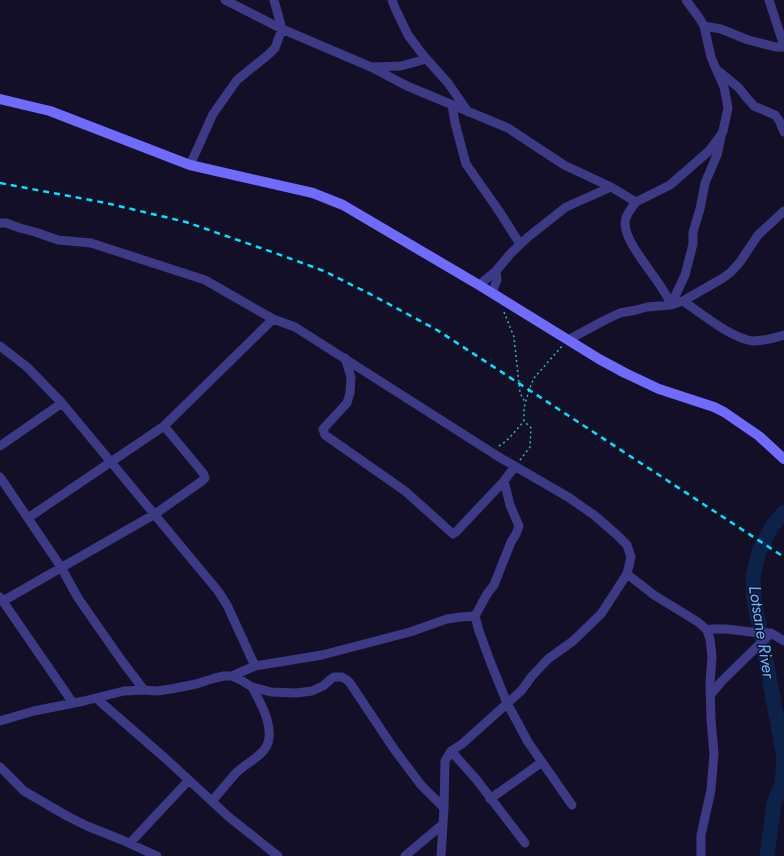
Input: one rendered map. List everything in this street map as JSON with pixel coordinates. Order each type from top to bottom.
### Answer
[{"type":"street","points":[[225,0],[282,29],[371,67],[407,86],[508,128],[564,165],[611,187],[636,202]]},
{"type":"street","points":[[190,165],[213,114],[237,80],[274,50],[277,45],[282,29],[274,0]]},
{"type":"street","points":[[392,0],[408,36],[448,83],[469,112]]},
{"type":"street","points":[[671,305],[685,275],[693,244],[693,232],[700,209],[705,183],[717,155],[728,108],[724,87],[711,57],[704,26],[700,18],[686,0]]},
{"type":"street","points":[[704,26],[721,29],[748,40],[776,47],[784,47],[769,0]]},
{"type":"street","points":[[371,67],[401,66],[426,59]]},
{"type":"street","points":[[716,69],[739,88],[754,106],[775,116],[779,120],[784,132]]},
{"type":"street","points":[[0,99],[50,111],[190,165],[313,193],[343,205],[479,285],[599,359],[659,389],[724,412],[759,436],[784,459]]},
{"type":"street","points":[[452,105],[455,124],[466,164],[520,244]]},
{"type":"street","points":[[671,305],[630,240],[626,228],[625,218],[636,202],[670,185],[697,163],[709,151],[721,135]]},
{"type":"street","points":[[479,285],[496,271],[520,244],[566,207],[611,187]]},
{"type":"street","points":[[568,340],[620,313],[647,307],[671,305],[683,301],[723,278],[740,262],[758,235],[784,211]]},
{"type":"street","points":[[0,223],[6,223],[58,240],[91,243],[205,280],[273,319],[295,327],[490,451],[568,497],[594,515],[627,545],[631,557],[627,574],[601,614],[573,641],[548,659],[532,676],[521,691],[462,744],[451,751],[445,761],[441,856]]},
{"type":"street","points":[[492,293],[497,280],[496,271]]},
{"type":"street","points":[[683,301],[740,338],[754,341],[784,335]]},
{"type":"street","points":[[28,518],[164,426],[273,319]]},
{"type":"street","points":[[0,346],[27,368],[62,403],[218,592],[227,605],[255,666]]},
{"type":"street","points":[[345,358],[351,377],[350,393],[347,403],[323,429],[325,435],[405,491],[453,534],[504,481],[515,466]]},
{"type":"street","points":[[0,446],[62,403]]},
{"type":"street","points":[[73,703],[2,599],[61,568],[155,514],[205,478],[203,473],[164,426]]},
{"type":"street","points":[[0,477],[61,568],[78,598],[144,690]]},
{"type":"street","points":[[504,481],[510,505],[519,526],[494,585],[487,594],[475,616],[488,655],[507,703],[528,742],[572,805]]},
{"type":"street","points":[[627,574],[654,595],[692,618],[706,630],[710,639],[712,657],[711,720],[714,754],[711,790],[701,835],[701,856]]},
{"type":"street","points":[[232,676],[255,666],[322,655],[410,632],[447,619],[475,616]]},
{"type":"street","points":[[706,630],[726,629],[761,634],[771,633],[784,641]]},
{"type":"street","points":[[711,694],[722,681],[771,633]]},
{"type":"street","points":[[0,721],[34,711],[124,691],[157,691],[171,689],[224,676],[232,676],[252,687],[271,692],[296,693],[312,691],[323,686],[330,679],[342,677],[347,680],[394,749],[421,785],[444,808]]},
{"type":"street","points":[[212,802],[236,774],[264,750],[270,741],[267,717],[252,687]]},
{"type":"street","points":[[96,698],[230,818],[278,856]]},
{"type":"street","points":[[451,751],[476,779],[525,843]]},
{"type":"street","points":[[490,799],[542,762]]},
{"type":"street","points":[[0,767],[24,791],[67,816],[158,856]]},
{"type":"street","points":[[130,843],[189,780]]},
{"type":"street","points":[[405,856],[443,824]]},
{"type":"path","points":[[504,312],[514,337],[520,393],[525,403]]},
{"type":"path","points":[[490,451],[505,443],[524,421],[525,403],[534,378],[568,340]]},
{"type":"path","points":[[515,466],[530,447],[531,428],[524,421]]},
{"type":"waterway","name":"Lotsane River","points":[[784,512],[773,525],[759,551],[753,576],[754,602],[784,758]]},
{"type":"waterway","name":"Lotsane River","points":[[767,856],[774,803],[782,784],[784,759]]},
{"type":"railway","points":[[0,183],[106,203],[186,222],[324,271],[437,330],[784,557]]}]
